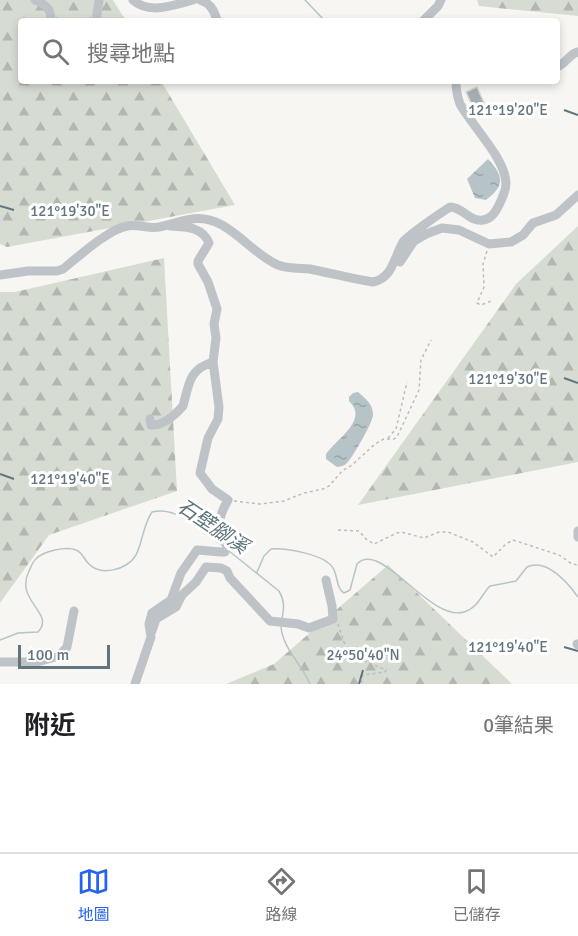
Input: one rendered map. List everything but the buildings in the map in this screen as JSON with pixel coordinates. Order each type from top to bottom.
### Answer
[{"type":"street","points":[[35,0],[47,6],[51,18]]},
{"type":"street","points":[[96,18],[99,0]]},
{"type":"street","points":[[134,0],[148,8],[193,0]]},
{"type":"street","points":[[200,0],[208,3],[216,18]]},
{"type":"street","points":[[426,18],[441,0]]},
{"type":"street","points":[[560,66],[572,54],[578,52]]},
{"type":"street","points":[[386,276],[405,239],[450,207],[457,207],[474,220],[481,221],[494,214],[502,197],[506,183],[502,168],[461,105],[457,84]]},
{"type":"street","points":[[461,84],[466,105],[484,132],[486,142]]},
{"type":"street","points":[[161,226],[190,218],[205,219],[230,230],[267,260],[289,269],[308,269],[373,282],[386,276],[398,266],[414,241],[434,230],[453,228],[489,244],[515,241],[533,223],[556,215],[578,195]]},
{"type":"street","points":[[0,274],[63,269],[100,239],[127,226],[188,227],[199,230],[208,239],[208,246],[198,264],[208,282],[217,309],[214,324],[216,338],[213,362],[219,407],[218,418],[208,438],[200,472],[212,489],[228,500],[220,518],[220,528],[227,542],[225,552],[197,550],[181,573],[171,600],[152,613],[150,644],[135,684]]},
{"type":"street","points":[[150,419],[151,425],[160,425],[180,409],[183,406],[190,379],[196,370],[213,362]]},
{"type":"street","points":[[578,531],[578,537]]},
{"type":"street","points":[[151,633],[156,619],[176,607],[182,595],[208,566],[224,570],[266,617],[274,622],[298,624],[309,628],[333,619],[326,580]]},
{"type":"street","points":[[0,662],[37,662],[59,656],[67,647],[74,610]]},
{"type":"path","points":[[489,244],[483,264],[484,287],[477,303],[481,305],[491,301]]},
{"type":"path","points":[[387,438],[394,439],[401,430],[419,390],[421,360],[432,340]]},
{"type":"path","points":[[228,500],[247,504],[284,501],[329,486],[342,471],[396,429],[407,382]]},
{"type":"path","points":[[338,530],[359,531],[374,544],[397,532],[424,538],[440,532],[448,532],[473,542],[493,557],[513,540],[559,555],[572,564],[578,565]]},
{"type":"path","points":[[333,619],[339,625],[347,651],[353,656],[386,670],[363,675],[361,680],[363,684]]},
{"type":"green space","points":[[0,0],[113,0],[124,18],[18,18],[18,84],[163,84],[235,205],[7,247],[0,244]]},
{"type":"green space","points":[[477,0],[578,0],[578,16],[479,6]]},
{"type":"green space","points":[[578,226],[578,462],[358,505],[516,284]]},
{"type":"green space","points":[[164,258],[177,491],[49,535],[0,603],[0,292],[15,292]]},
{"type":"green space","points":[[388,565],[512,684],[226,684],[274,664]]},
{"type":"water","points":[[488,159],[497,171],[499,185],[486,200],[475,198],[467,179]]},
{"type":"water","points":[[358,392],[370,405],[373,411],[372,419],[349,461],[337,467],[326,459],[326,454],[353,422],[354,408],[349,397]]},
{"type":"waterway","points":[[305,0],[322,18]]},
{"type":"waterway","name":"石壁腳溪","points":[[0,640],[18,633],[38,632],[42,625],[39,612],[27,591],[26,581],[34,561],[39,556],[61,549],[72,549],[78,551],[88,563],[99,570],[120,568],[136,555],[152,512],[161,511],[171,512],[189,521],[223,546]]},
{"type":"waterway","name":"石壁腳溪","points":[[257,572],[264,556],[271,549],[304,553],[329,563],[344,593],[350,590],[357,564],[367,559],[379,562],[436,605],[450,612],[464,612],[476,604],[490,586],[516,581],[527,567],[535,565],[556,573],[578,597]]},
{"type":"waterway","points":[[229,551],[279,591],[284,605],[282,619]]},
{"type":"waterway","points":[[281,627],[285,642],[310,684]]}]
